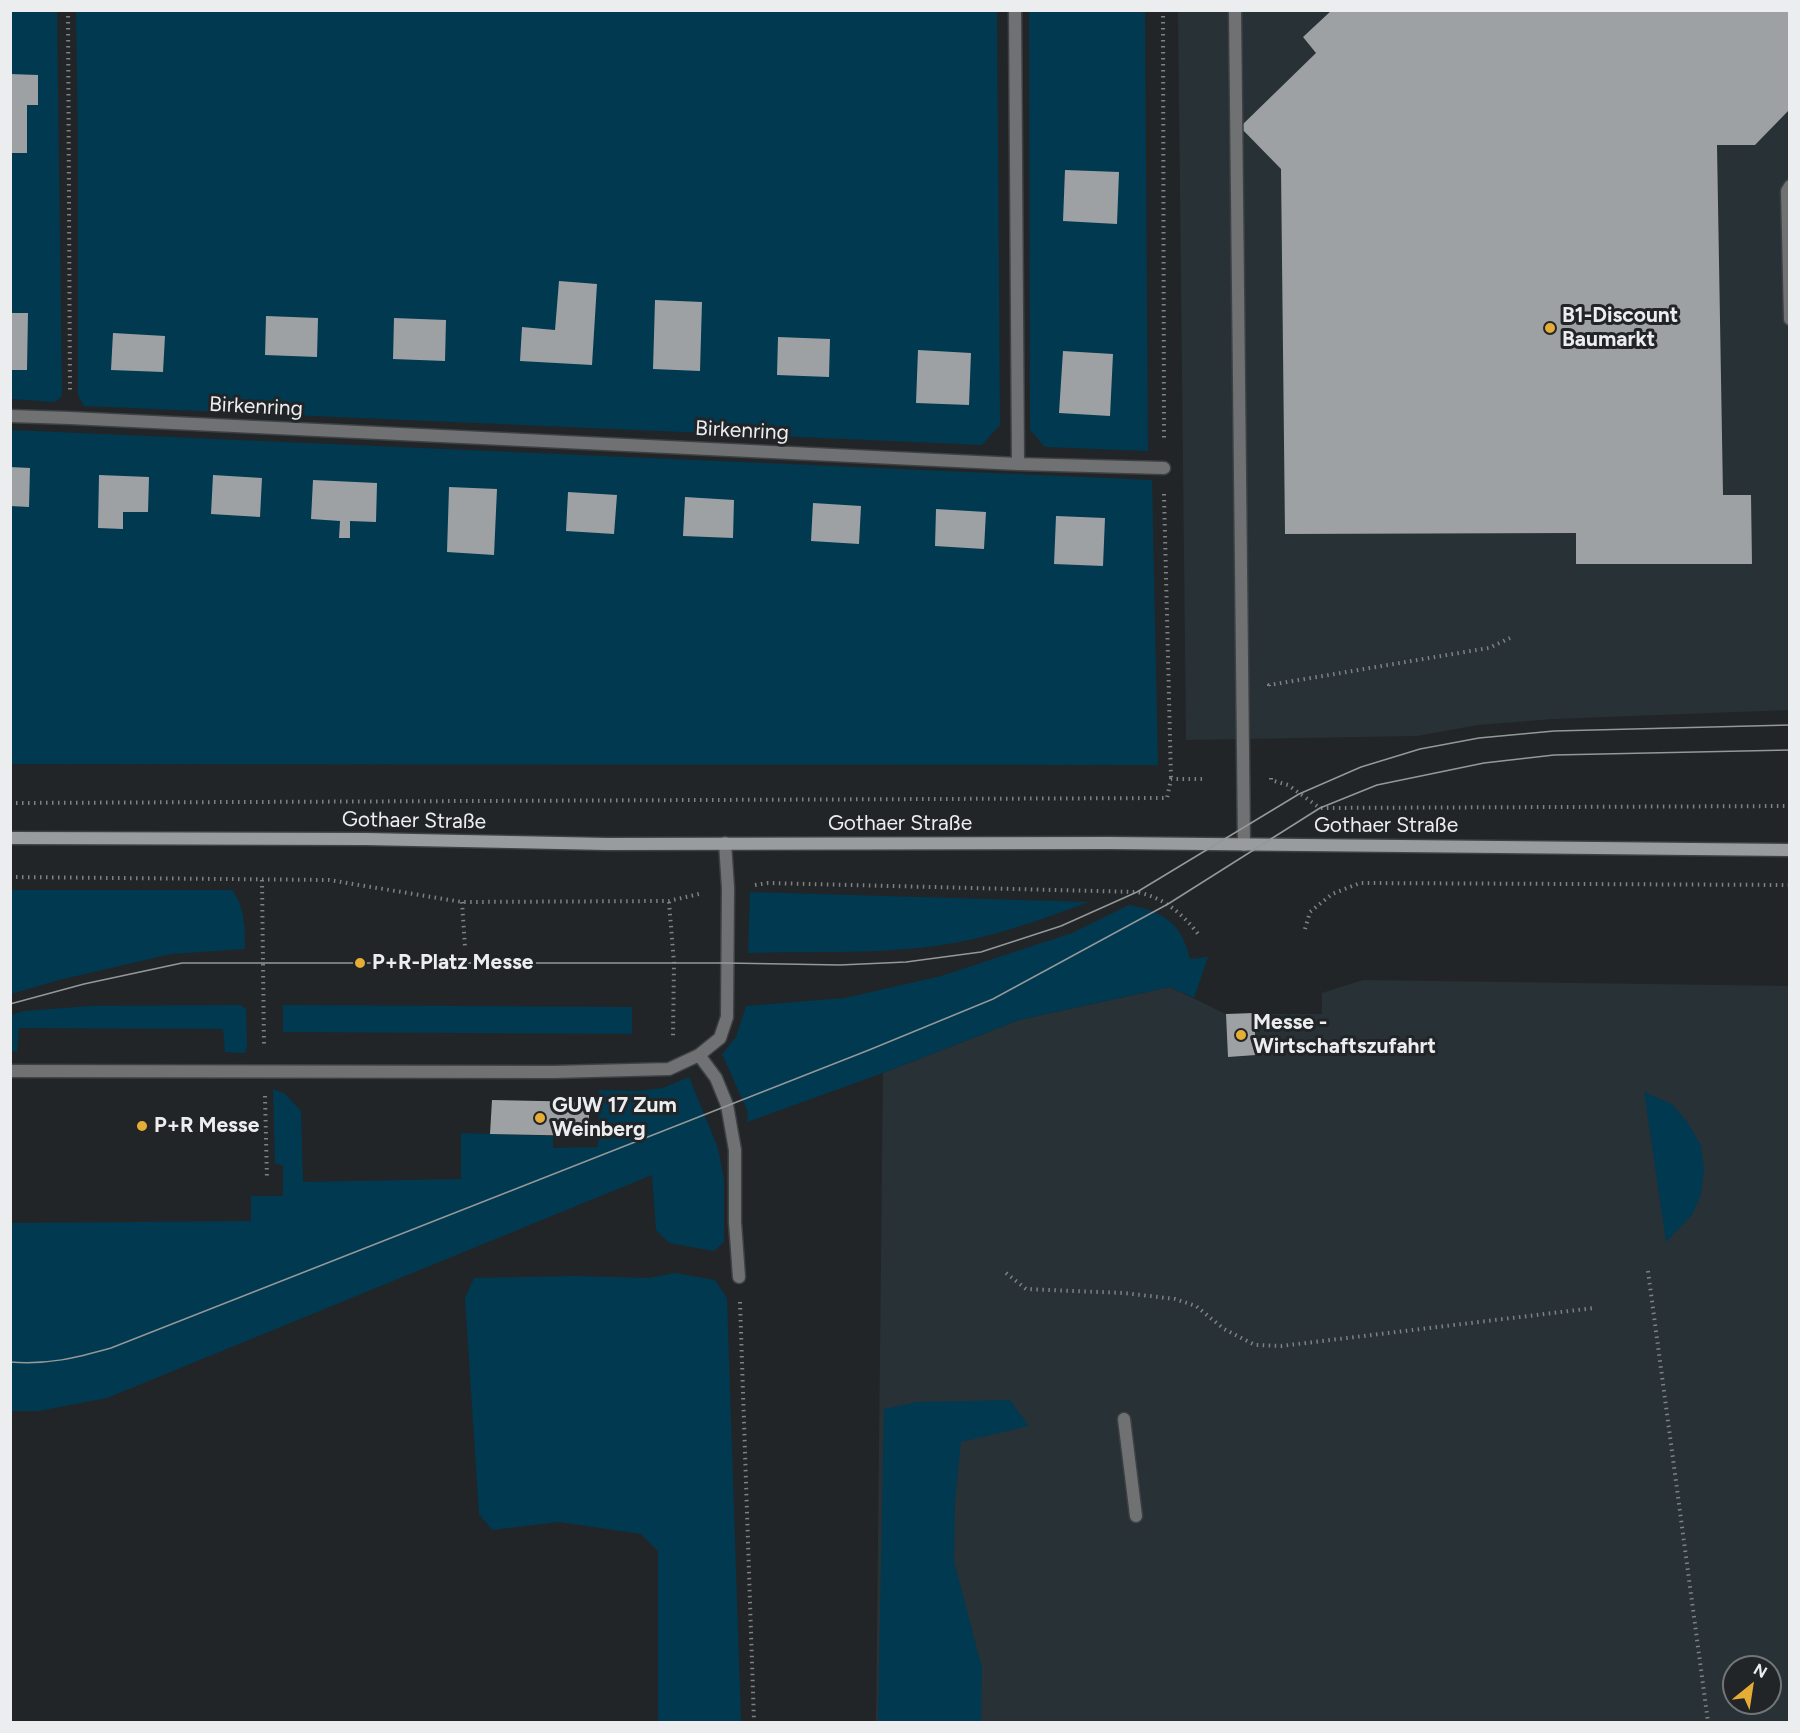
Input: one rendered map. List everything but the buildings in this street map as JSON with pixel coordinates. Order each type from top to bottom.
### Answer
[{"type":"main road","name":"Gothaer Straße","points":[[10,838],[1108,843],[1790,850]]},
{"type":"street","points":[[1015,10],[1018,464]]},
{"type":"street","points":[[1235,10],[1244,845]]},
{"type":"street","points":[[1790,186],[1787,191],[1790,320]]},
{"type":"street","name":"Birkenring","points":[[10,416],[1018,464],[1164,468]]},
{"type":"street","points":[[10,1071],[553,1072],[669,1069],[699,1055],[720,1038],[727,1017],[728,888],[725,843]]},
{"type":"street","points":[[699,1055],[716,1078],[724,1096],[735,1150],[735,1222],[739,1277]]},
{"type":"street","points":[[1124,1419],[1136,1516]]},
{"type":"path","points":[[68,10],[70,418]]},
{"type":"path","points":[[10,803],[1167,798],[1171,778],[1164,468],[1163,10]]},
{"type":"path","points":[[1269,696],[1269,684],[1489,648],[1510,638]]},
{"type":"path","points":[[1271,768],[1271,780],[1288,785],[1320,808],[1790,806]]},
{"type":"path","points":[[1171,778],[1202,779]]},
{"type":"path","points":[[10,877],[262,880],[267,1179]]},
{"type":"path","points":[[1305,929],[1310,912],[1332,894],[1360,883],[1790,885]]},
{"type":"path","points":[[664,1040],[673,1036],[674,963],[669,901]]},
{"type":"path","points":[[462,902],[465,947]]},
{"type":"path","points":[[264,1043],[276,1043]]},
{"type":"path","points":[[1648,1272],[1708,1722]]},
{"type":"path","points":[[1006,1273],[1026,1289],[1124,1293],[1175,1299],[1196,1306],[1224,1329],[1255,1345],[1281,1346],[1594,1308]]},
{"type":"path","points":[[739,1277],[754,1722]]},
{"type":"shaded area","points":[[10,11],[57,11],[62,396],[55,402],[11,399]]},
{"type":"shaded area","points":[[76,11],[997,11],[1000,425],[982,445],[84,406],[78,395]]},
{"type":"shaded area","points":[[1029,11],[1145,11],[1148,451],[1045,447],[1030,430]]},
{"type":"shaded area","points":[[1178,11],[1789,11],[1789,710],[1553,719],[1478,725],[1417,736],[1186,740]]},
{"type":"shaded area","points":[[11,430],[1152,480],[1158,765],[11,764]]},
{"type":"shaded area","points":[[11,890],[232,890],[242,911],[245,949],[171,954],[59,980],[11,994]]},
{"type":"shaded area","points":[[750,892],[1089,902],[1005,931],[971,940],[929,947],[877,951],[748,953]]},
{"type":"shaded area","points":[[1129,905],[1152,911],[1170,921],[1182,937],[1190,959],[1208,957],[1194,998],[1170,987],[1019,1020],[883,1073],[747,1122],[748,1112],[722,1054],[736,1037],[746,1006],[845,998],[941,976],[1072,933]]},
{"type":"shaded area","points":[[1363,980],[1789,986],[1789,1722],[876,1722],[883,1073],[1019,1020],[1170,987],[1226,1014],[1322,1014],[1322,993]]},
{"type":"shaded area","points":[[240,1005],[246,1009],[247,1046],[245,1053],[225,1052],[223,1029],[19,1028],[17,1052],[11,1051],[11,1015],[24,1011],[90,1006]]},
{"type":"shaded area","points":[[283,1005],[632,1007],[632,1034],[283,1032]]},
{"type":"shaded area","points":[[689,1077],[718,1148],[724,1179],[724,1242],[714,1251],[669,1243],[656,1230],[652,1175],[107,1398],[39,1411],[11,1411],[11,1223],[251,1221],[251,1196],[283,1196],[283,1165],[275,1164],[273,1089],[284,1093],[301,1111],[303,1182],[461,1179],[461,1133],[553,1136],[553,1148],[598,1147],[599,1090],[637,1091],[663,1088]]},
{"type":"shaded area","points":[[1644,1092],[1672,1104],[1688,1123],[1701,1145],[1704,1169],[1701,1195],[1692,1215],[1666,1242]]},
{"type":"shaded area","points":[[675,1273],[715,1280],[727,1298],[741,1722],[658,1722],[658,1551],[641,1534],[559,1522],[492,1530],[479,1514],[465,1298],[474,1278],[576,1276],[649,1278]]},
{"type":"shaded area","points":[[1010,1400],[1029,1426],[961,1442],[955,1502],[954,1561],[982,1668],[981,1722],[878,1722],[884,1409],[917,1402]]},
{"type":"tram line","points":[[10,1004],[84,984],[182,963],[840,965],[906,962],[981,952],[1061,926],[1137,892],[1299,794],[1361,767],[1420,749],[1479,738],[1554,731],[1790,725]]},
{"type":"tram line","points":[[10,1362],[62,1360],[111,1348],[993,999],[1168,904],[1320,808],[1377,785],[1484,763],[1554,755],[1790,750]]},
{"type":"place","name":"B1-Discount Baumarkt","points":[[1550,328]]},
{"type":"place","name":"P+R-Platz Messe","points":[[360,963]]},
{"type":"place","name":"Messe - Wirtschaftszufahrt","points":[[1241,1035]]},
{"type":"place","name":"GUW 17 Zum Weinberg","points":[[540,1118]]},
{"type":"place","name":"P+R Messe","points":[[142,1126]]}]
